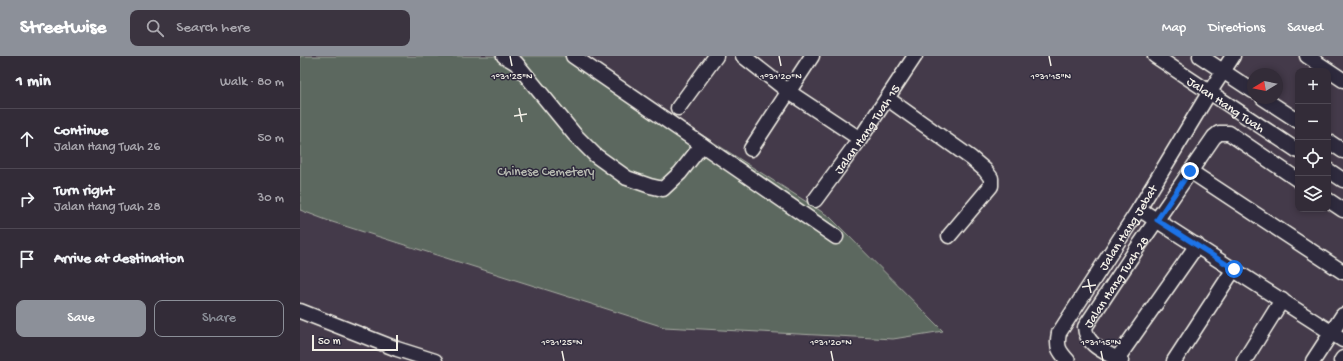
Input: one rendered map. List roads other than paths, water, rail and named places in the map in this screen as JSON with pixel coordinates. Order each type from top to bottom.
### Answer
[{"type":"street","points":[[504,56],[516,63],[575,135],[595,156],[627,178],[663,189],[680,173],[702,145]]},
{"type":"street","points":[[573,56],[836,237]]},
{"type":"street","points":[[678,108],[716,56]]},
{"type":"street","points":[[743,56],[789,92],[860,139]]},
{"type":"street","points":[[751,149],[812,56]]},
{"type":"street","name":"Jalan Hang Tuah 15","points":[[815,200],[888,99],[915,56]]},
{"type":"street","name":"Jalan Hang Tuah","points":[[1155,56],[1295,149]]},
{"type":"street","points":[[1200,56],[1247,87]]},
{"type":"street","name":"Jalan Hang Jebat","points":[[1068,361],[1061,354],[1057,343],[1059,333],[1139,209],[1209,92],[1233,56]]},
{"type":"street","points":[[1307,56],[1343,80]]},
{"type":"street","points":[[888,99],[971,158],[985,170],[991,178],[991,186],[949,236]]},
{"type":"street","points":[[1272,104],[1295,119]]},
{"type":"street","name":"Jalan Hang Tuah 28","points":[[1119,360],[1090,342],[1086,335],[1086,327],[1214,136],[1219,133],[1229,133],[1295,178]]},
{"type":"street","points":[[1331,143],[1343,151]]},
{"type":"street","points":[[1190,171],[1343,272]]},
{"type":"street","points":[[1331,172],[1343,180]]},
{"type":"street","points":[[1331,202],[1343,210]]},
{"type":"street","points":[[1139,209],[1337,336]]},
{"type":"street","points":[[1119,360],[1197,245]]},
{"type":"street","points":[[1174,361],[1234,269]]},
{"type":"street","points":[[1244,361],[1282,300]]},
{"type":"street","points":[[300,311],[395,355],[435,361]]},
{"type":"street","points":[[1313,361],[1337,336],[1343,315]]},
{"type":"park label","name":"Chinese Cemetery","points":[[546,170]]}]
